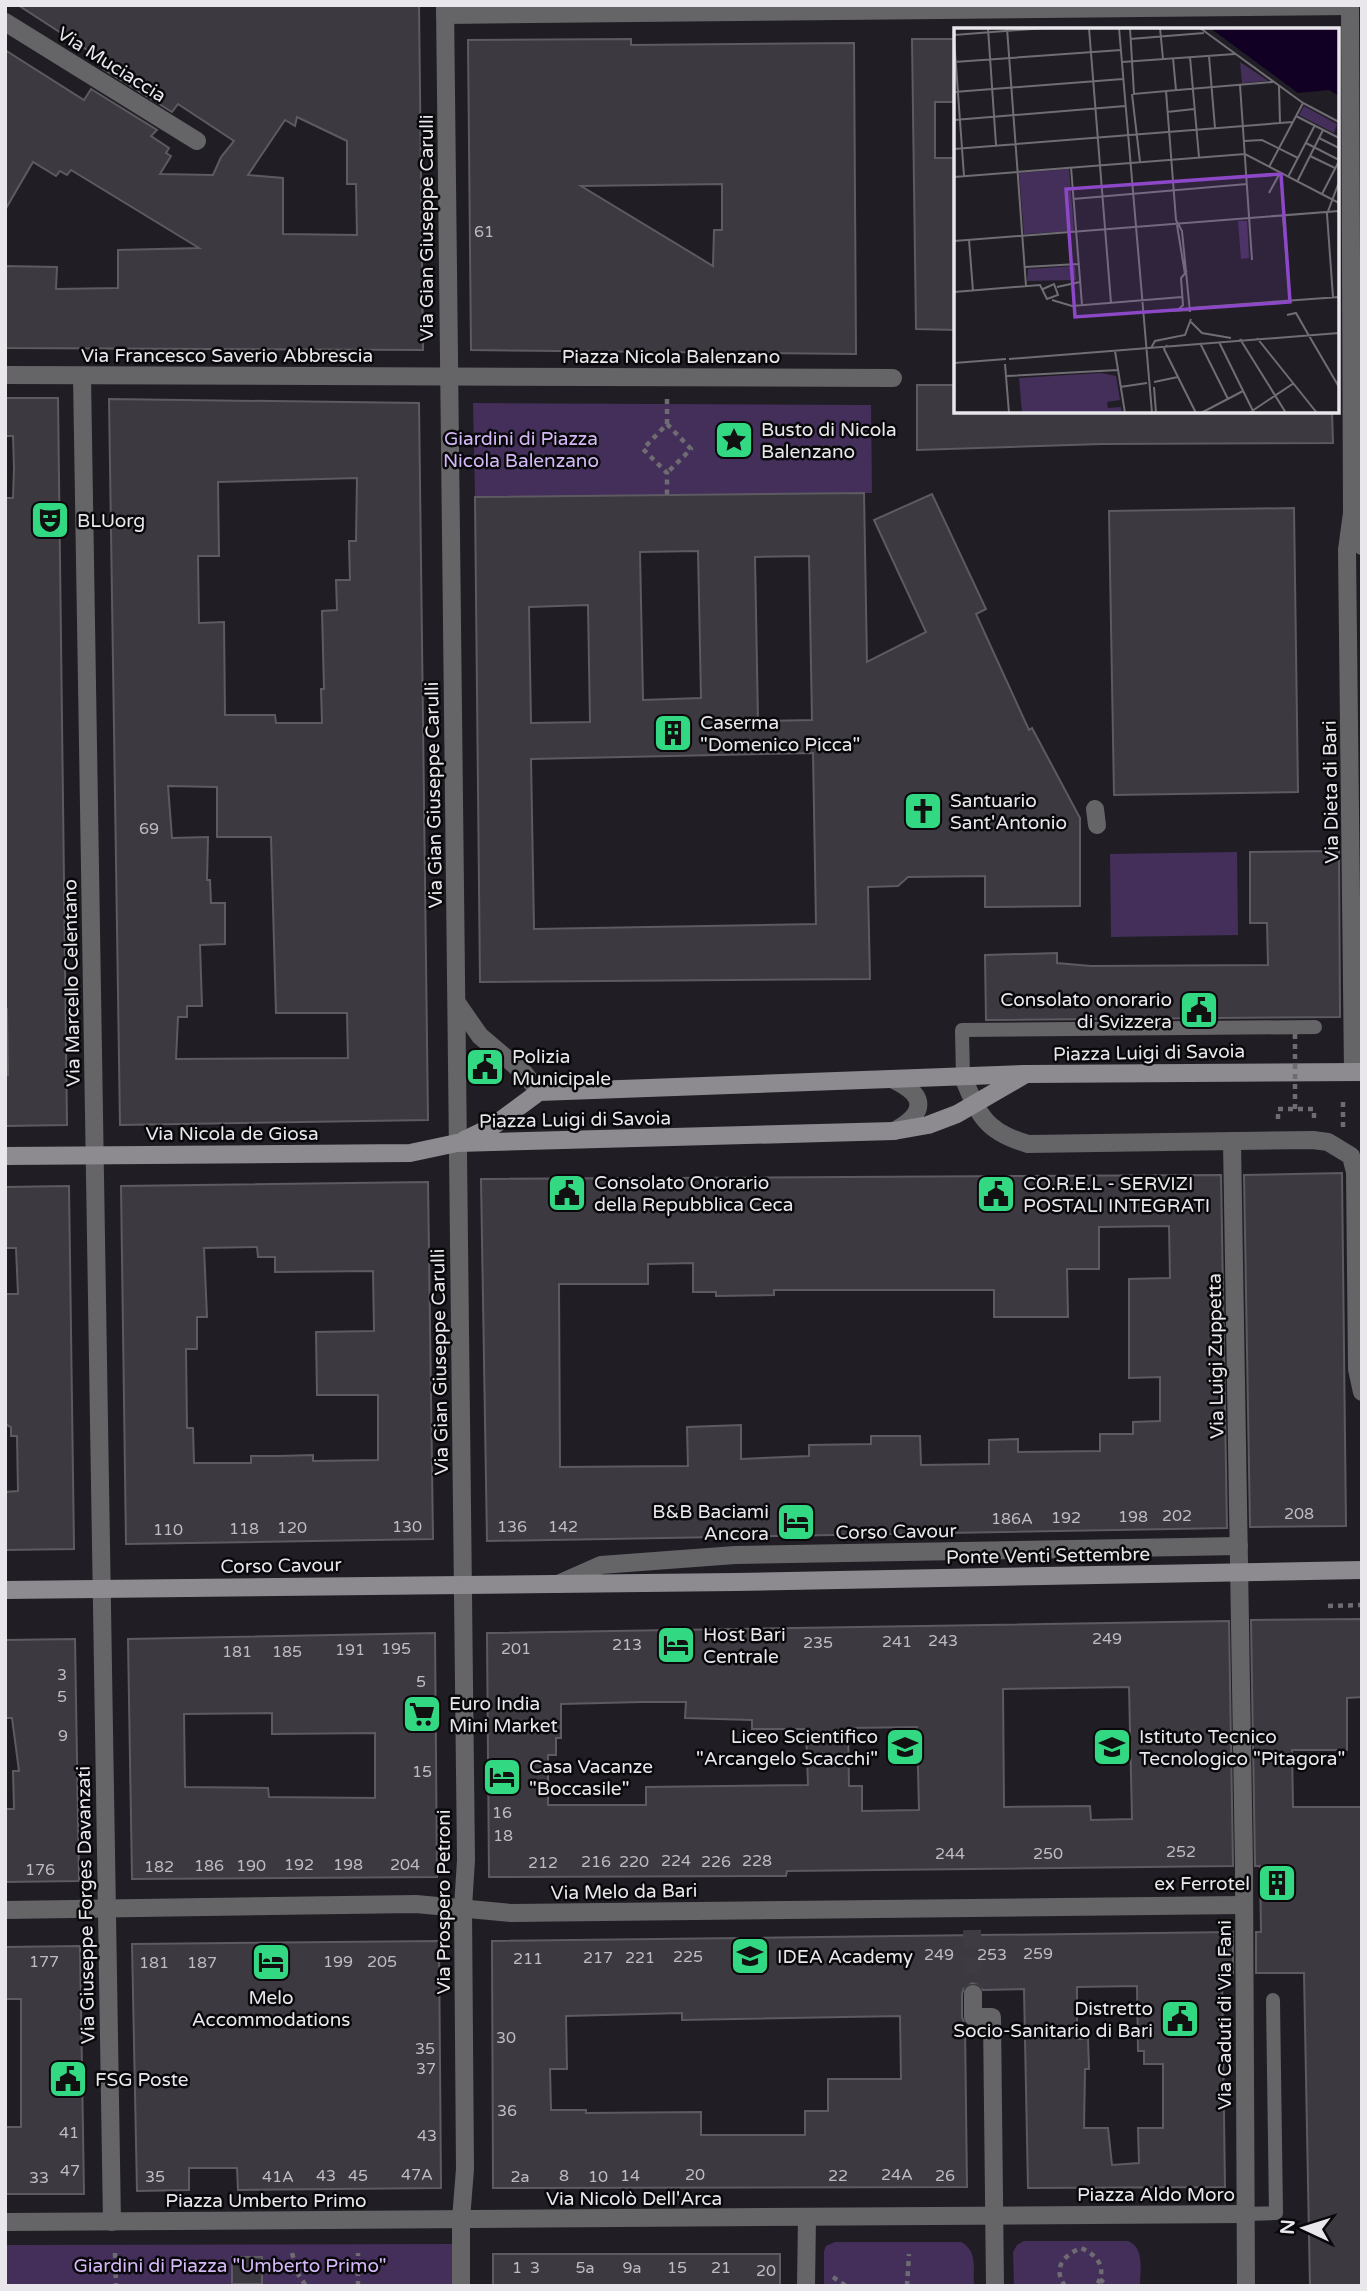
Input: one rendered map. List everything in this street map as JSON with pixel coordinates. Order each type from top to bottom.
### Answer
[{"type":"main road","name":"Piazza Luigi di Savoia","points":[[457,1143],[493,1126],[539,1092],[1026,1074],[1357,1072]]},
{"type":"main road","name":"Piazza Luigi di Savoia","points":[[457,1143],[894,1131],[928,1125],[975,1105],[1026,1074]]},
{"type":"main road","name":"Via Nicola de Giosa","points":[[5,1156],[410,1153],[457,1143]]},
{"type":"main road","name":"Ponte Venti Settembre","points":[[735,1582],[1362,1570]]},
{"type":"main road","name":"Corso Cavour","points":[[5,1590],[735,1582]]},
{"type":"street","points":[[445,10],[1350,6]]},
{"type":"street","name":"Via Dieta di Bari","points":[[1350,6],[1352,513],[1347,550],[1357,1072]]},
{"type":"street","name":"Via Gian Giuseppe Carulli","points":[[445,10],[463,1584]]},
{"type":"street","name":"Via Muciaccia","points":[[5,22],[197,141]]},
{"type":"street","name":"Via Francesco Saverio Abbrescia","points":[[5,375],[448,376]]},
{"type":"street","name":"Via Marcello Celentano","points":[[82,376],[101,1588]]},
{"type":"street","name":"Piazza Nicola Balenzano","points":[[448,376],[893,379]]},
{"type":"street","name":"Via Dieta di Bari","points":[[1352,513],[1362,546]]},
{"type":"street","points":[[457,1003],[480,1036],[525,1074],[539,1092]]},
{"type":"street","points":[[963,1077],[975,1105],[988,1125],[1007,1138],[1028,1144],[1313,1140],[1328,1142],[1351,1156],[1355,1172],[1357,1369],[1362,1392]]},
{"type":"street","points":[[894,1080],[910,1087],[916,1095],[918,1111],[910,1122],[894,1131]]},
{"type":"street","name":"Via Luigi Zuppetta","points":[[1232,1141],[1239,1571]]},
{"type":"street","name":"Corso Cavour","points":[[558,1584],[601,1565],[735,1555],[1239,1546]]},
{"type":"street","points":[[1239,1571],[1362,1570]]},
{"type":"street","name":"Via Caduti di Via Fani","points":[[1239,1571],[1246,2214]]},
{"type":"street","name":"Via Prospero Petroni","points":[[461,2219],[465,2169],[463,1907],[466,1860],[463,1584]]},
{"type":"street","name":"Via Giuseppe Forges Davanzati","points":[[101,1588],[111,2222]]},
{"type":"street","name":"Via Melo da Bari","points":[[5,1910],[416,1904],[511,1913],[1244,1905]]},
{"type":"street","points":[[973,1994],[973,2017],[992,2017],[995,2286]]},
{"type":"street","name":"Piazza Aldo Moro","points":[[807,2218],[1246,2214],[1247,2286]]},
{"type":"street","points":[[806,2286],[807,2218]]},
{"type":"street","name":"Via Nicolò Dell'Arca","points":[[461,2219],[807,2218]]},
{"type":"street","points":[[461,2219],[461,2286]]},
{"type":"street","name":"Piazza Umberto Primo","points":[[5,2222],[461,2219]]},
{"type":"lane","points":[[963,1077],[962,1030],[1315,1027]]},
{"type":"lane","points":[[1246,2214],[1276,2213],[1273,2000]]},
{"type":"path","points":[[667,400],[667,424],[643,449],[667,473],[667,495]]},
{"type":"path","points":[[667,424],[691,449],[667,473]]},
{"type":"path","points":[[1295,1034],[1296,1109]]},
{"type":"path","points":[[1343,1100],[1343,1133]]},
{"type":"path","points":[[1278,1119],[1278,1109],[1314,1109],[1314,1118]]},
{"type":"path","points":[[1328,1606],[1362,1605]]},
{"type":"path","points":[[1062,2285],[1060,2263],[1069,2253],[1081,2248],[1094,2255],[1101,2266],[1100,2280],[1096,2286]]},
{"type":"path","points":[[115,2253],[116,2286]]},
{"type":"path","points":[[292,2253],[298,2274],[306,2286]]},
{"type":"path","points":[[358,2253],[358,2286]]},
{"type":"path","points":[[907,2286],[909,2254]]},
{"type":"path","points":[[833,2277],[846,2286]]},
{"type":"path","points":[[1100,2280],[1107,2286]]},
{"type":"green space","name":"Giardini di Piazza Nicola Balenzano","points":[[473,403],[871,405],[872,493],[475,497]]},
{"type":"green space","points":[[1237,852],[1238,935],[1111,937],[1110,854]]},
{"type":"green space","points":[[1024,2241],[1128,2241],[1139,2254],[1140,2286],[1014,2286],[1013,2252],[1017,2245]]},
{"type":"green space","points":[[835,2242],[961,2242],[972,2255],[974,2286],[824,2286],[824,2251],[826,2246]]},
{"type":"green space","name":"Giardini di Piazza \"Umberto Primo\"","points":[[454,2244],[454,2286],[5,2286],[5,2245]]},
{"type":"building","points":[[18,5],[419,5],[423,350],[5,348],[5,266],[57,267],[56,289],[118,288],[118,250],[199,248],[71,170],[67,175],[60,171],[56,176],[33,162],[5,210],[5,50],[84,100],[91,89],[157,130],[151,136],[169,148],[166,153],[171,156],[160,174],[213,175],[221,157],[234,141],[178,104],[172,112],[103,69],[107,63]],"holes":[[[297,117],[347,141],[347,184],[356,184],[357,235],[283,234],[283,178],[248,175],[285,120],[295,126]]]},
{"type":"building","points":[[631,39],[631,45],[854,43],[856,354],[471,350],[468,40]],"holes":[[[722,184],[722,230],[714,230],[713,266],[581,186]]]},
{"type":"building","points":[[912,39],[954,39],[954,102],[935,102],[935,158],[954,158],[954,330],[916,329]]},
{"type":"building","points":[[917,385],[954,385],[954,413],[1332,413],[1333,443],[1101,444],[917,450]]},
{"type":"building","points":[[5,398],[58,398],[67,1125],[5,1126],[5,1075],[8,1075],[5,1009],[5,498],[13,498],[14,468],[13,436],[5,436]]},
{"type":"building","points":[[109,399],[419,403],[428,1120],[120,1125]],"holes":[[[357,478],[356,541],[349,541],[350,580],[336,580],[337,610],[322,611],[322,723],[276,723],[275,715],[225,715],[224,622],[199,623],[198,556],[219,556],[218,482]],[[168,786],[217,787],[217,837],[271,837],[276,1013],[347,1013],[348,1058],[176,1059],[178,1017],[187,1017],[187,1006],[202,1006],[200,945],[225,944],[225,903],[211,903],[210,880],[207,880],[208,837],[172,838]]]},
{"type":"building","name":"Caserma \"Domenico Picca\"","points":[[864,493],[867,662],[926,632],[874,520],[932,494],[986,609],[976,614],[1029,730],[1032,728],[1080,818],[1080,906],[985,907],[985,876],[908,877],[898,886],[868,887],[870,979],[480,982],[475,497]],"holes":[[[698,551],[701,698],[643,700],[640,552]],[[809,556],[812,720],[758,721],[755,557]],[[588,605],[590,722],[531,723],[529,607]],[[813,753],[816,924],[534,929],[531,759]]]},
{"type":"building","points":[[1294,508],[1298,792],[1114,795],[1109,511]]},
{"type":"building","points":[[1339,851],[1340,1017],[986,1020],[985,955],[1057,953],[1057,963],[1091,966],[1268,965],[1267,923],[1250,923],[1250,852]]},
{"type":"building","points":[[1342,1173],[1346,1526],[1250,1527],[1244,1175]]},
{"type":"building","points":[[1221,1175],[1227,1528],[487,1541],[481,1179]],"holes":[[[1169,1226],[1170,1278],[1129,1279],[1129,1378],[1160,1377],[1160,1421],[1133,1422],[1133,1434],[1100,1434],[1100,1451],[1018,1452],[1018,1439],[989,1440],[989,1464],[921,1465],[920,1436],[871,1436],[871,1444],[809,1445],[809,1456],[741,1459],[741,1425],[687,1427],[688,1466],[560,1467],[559,1284],[648,1284],[648,1264],[693,1263],[693,1292],[716,1292],[716,1296],[774,1295],[774,1290],[994,1290],[994,1317],[1068,1317],[1067,1269],[1099,1269],[1099,1227]]]},
{"type":"building","points":[[428,1182],[433,1539],[126,1544],[121,1186]],"holes":[[[257,1247],[258,1257],[275,1257],[275,1272],[373,1271],[374,1331],[316,1332],[317,1395],[378,1395],[378,1460],[313,1461],[313,1455],[251,1456],[251,1463],[194,1463],[193,1428],[187,1428],[186,1349],[197,1349],[197,1317],[207,1317],[204,1248]]]},
{"type":"building","points":[[69,1186],[74,1549],[5,1550],[5,1492],[18,1491],[17,1436],[11,1436],[11,1427],[5,1424],[5,1294],[18,1294],[16,1248],[5,1248],[5,1187]]},
{"type":"building","points":[[1362,1619],[1362,1697],[1347,1698],[1347,1750],[1292,1750],[1293,1807],[1362,1807],[1362,2286],[1310,2286],[1304,1973],[1256,1973],[1256,1932],[1261,1932],[1260,1866],[1255,1866],[1251,1620]]},
{"type":"building","points":[[1229,1621],[1233,1866],[787,1871],[786,1876],[489,1877],[487,1633]],"holes":[[[1129,1687],[1132,1819],[1091,1820],[1090,1806],[1004,1807],[1003,1689]],[[686,1702],[685,1718],[752,1720],[752,1729],[806,1729],[808,1785],[646,1787],[646,1805],[548,1805],[548,1755],[556,1755],[556,1738],[561,1738],[561,1704]],[[917,1727],[919,1810],[862,1811],[862,1786],[849,1786],[848,1728]]]},
{"type":"building","points":[[435,1633],[437,1877],[132,1879],[128,1639]],"holes":[[[272,1713],[272,1734],[375,1733],[375,1798],[269,1797],[268,1788],[185,1787],[184,1714]]]},
{"type":"building","points":[[75,1639],[79,1881],[5,1882],[5,1809],[14,1809],[13,1771],[19,1771],[12,1718],[5,1718],[5,1640]]},
{"type":"building","points":[[1233,1932],[1233,1974],[1222,1974],[1225,2187],[1028,2188],[1024,1989],[983,1990],[972,1983],[964,1988],[962,1994],[962,2017],[965,2025],[967,2187],[493,2188],[492,1941]],"holes":[[[1137,1986],[1138,2051],[1144,2051],[1144,2064],[1163,2064],[1163,2128],[1138,2128],[1139,2163],[1112,2165],[1108,2128],[1084,2128],[1085,2069],[1089,2069],[1088,2039],[1077,2039],[1077,1987]],[[682,2013],[682,2020],[900,2016],[901,2079],[828,2079],[828,2111],[805,2111],[805,2135],[701,2135],[701,2112],[586,2113],[586,2110],[551,2110],[550,2069],[567,2069],[566,2016]]]},
{"type":"building","points":[[439,1941],[441,2188],[238,2190],[237,2168],[189,2168],[189,2190],[137,2191],[132,1944]]},
{"type":"building","points":[[80,1946],[84,2194],[5,2194],[5,2127],[21,2127],[21,1999],[5,1999],[5,1947]]},
{"type":"building","points":[[493,2254],[780,2254],[780,2286],[493,2286]]},
{"type":"building","points":[[232,2257],[262,2257],[262,2284],[232,2284]]},
{"type":"tunnel","points":[[972,1930],[973,1994]]},
{"type":"place","name":"Busto di Nicola Balenzano","points":[[734,440]]},
{"type":"place","name":"BLUorg","points":[[50,520]]},
{"type":"place","name":"Caserma \"Domenico Picca\"","points":[[673,733]]},
{"type":"place","name":"Santuario Sant'Antonio","points":[[923,811]]},
{"type":"place","name":"Consolato onorario di Svizzera","points":[[1199,1010]]},
{"type":"place","name":"Polizia Municipale","points":[[485,1067]]},
{"type":"place","name":"Consolato Onorario della Repubblica Ceca","points":[[567,1193]]},
{"type":"place","name":"CO.R.E.L - SERVIZI POSTALI INTEGRATI","points":[[996,1194]]},
{"type":"place","name":"B&B Baciami Ancora","points":[[796,1522]]},
{"type":"place","name":"Host Bari Centrale","points":[[676,1645]]},
{"type":"place","name":"Euro India Mini Market","points":[[422,1714]]},
{"type":"place","name":"Liceo Scientifico \"Arcangelo Scacchi\"","points":[[905,1747]]},
{"type":"place","name":"Istituto Tecnico Tecnologico \"Pitagora\"","points":[[1112,1747]]},
{"type":"place","name":"Casa Vacanze \"Boccasile\"","points":[[502,1777]]},
{"type":"place","name":"ex Ferrotel","points":[[1277,1883]]},
{"type":"place","name":"IDEA Academy","points":[[750,1956]]},
{"type":"place","name":"Melo Accommodations","points":[[271,1962]]},
{"type":"place","name":"Distretto Socio-Sanitario di Bari","points":[[1180,2019]]},
{"type":"place","name":"FSG Poste","points":[[68,2079]]}]
